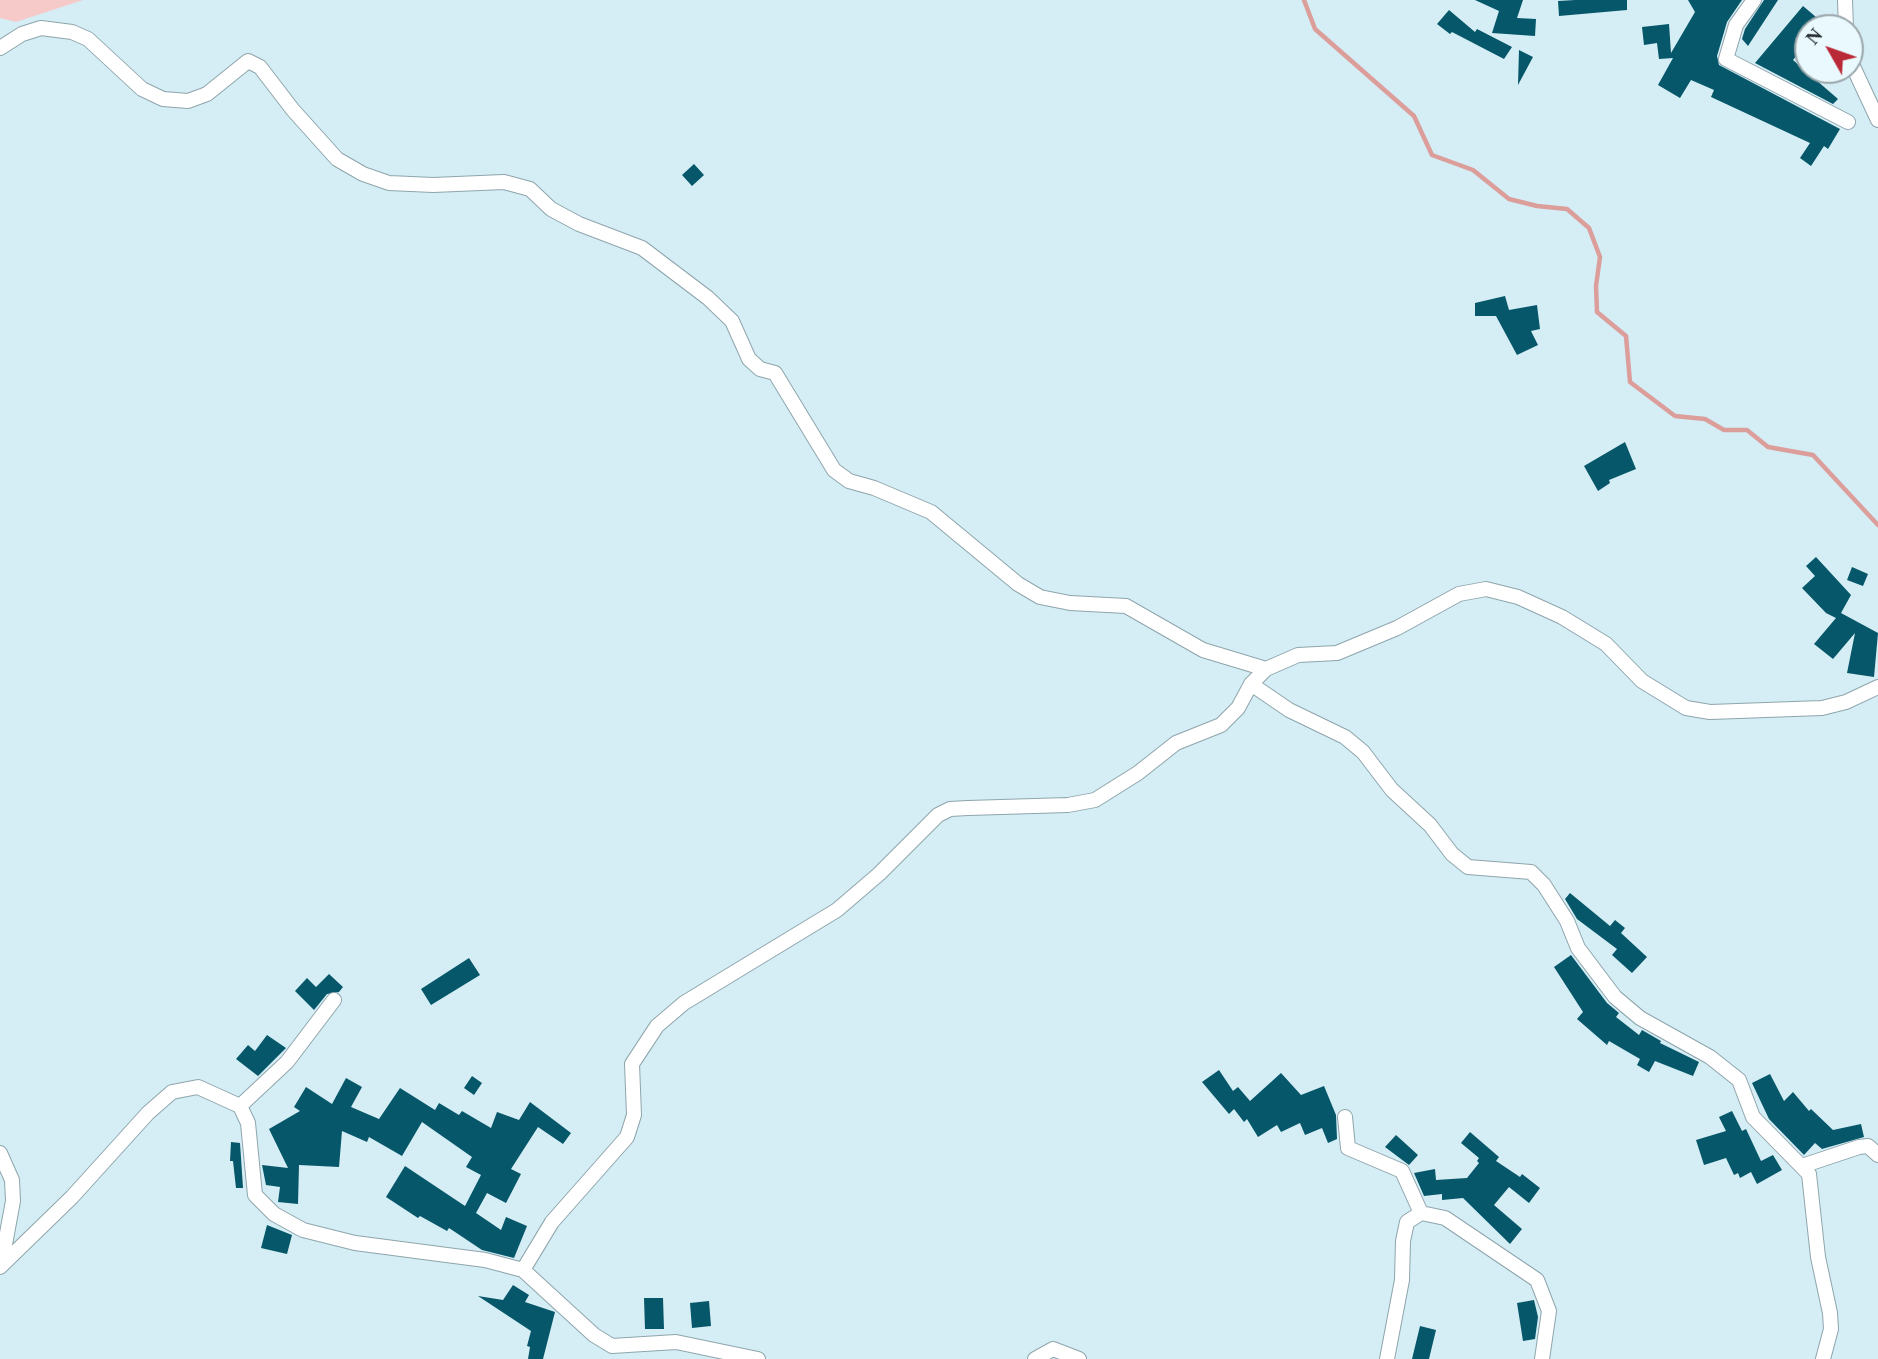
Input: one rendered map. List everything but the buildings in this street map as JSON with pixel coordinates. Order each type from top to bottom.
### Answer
[{"type":"street","points":[[1754,0],[1735,25],[1726,59],[1848,122]]},
{"type":"street","points":[[0,48],[22,34],[41,28],[72,32],[88,39],[142,89],[163,99],[188,101],[207,94],[248,61],[260,67],[316,138],[338,159],[363,174],[390,183],[433,185],[504,182],[530,189],[551,209],[579,224],[642,248],[708,298],[732,321],[750,359],[760,369],[775,373],[834,470],[849,481],[874,488],[931,512],[1018,584],[1040,597],[1070,603],[1126,606],[1203,650],[1266,669]]},
{"type":"street","points":[[1861,84],[1878,120]]},
{"type":"street","points":[[523,1270],[552,1222],[627,1137],[634,1115],[632,1064],[657,1026],[684,1003],[836,910],[879,874],[938,815],[950,809],[1068,805],[1095,800],[1138,773],[1176,743],[1221,725],[1238,708],[1251,684],[1266,669],[1298,655],[1337,653],[1397,628],[1459,594],[1486,589],[1518,597],[1562,617],[1606,644],[1642,681],[1686,708],[1710,712],[1822,708],[1846,702],[1878,687]]},
{"type":"street","points":[[1251,684],[1289,710],[1345,737],[1363,752],[1399,798],[1430,825],[1452,854],[1468,867],[1531,872],[1549,892],[1578,948],[1615,997],[1640,1018],[1726,1068],[1739,1080],[1754,1116],[1809,1174],[1818,1257],[1830,1313],[1831,1329],[1823,1359]]},
{"type":"street","points":[[240,1106],[287,1062],[334,1000]]},
{"type":"street","points":[[0,1267],[172,1092],[198,1087],[240,1106],[248,1123],[255,1195],[274,1214],[303,1230],[355,1243],[485,1260],[523,1270],[594,1335],[612,1346],[676,1342],[758,1359]]},
{"type":"street","points":[[1345,1117],[1348,1148],[1402,1171],[1421,1213]]},
{"type":"street","points":[[1802,1166],[1859,1147],[1868,1146],[1878,1155]]},
{"type":"street","points":[[0,1153],[12,1180],[13,1201],[0,1267]]},
{"type":"street","points":[[1387,1359],[1402,1280],[1407,1222],[1421,1213],[1445,1217],[1537,1280],[1549,1311],[1542,1359]]},
{"type":"street","points":[[1035,1359],[1053,1349],[1079,1359]]},
{"type":"shaded area","points":[[0,0],[83,0],[16,22],[0,18]]},
{"type":"waterway","points":[[1304,0],[1315,29],[1414,116],[1432,155],[1473,170],[1509,199],[1537,206],[1567,209],[1589,228],[1600,257],[1596,286],[1597,312],[1626,336],[1630,382],[1675,416],[1705,419],[1724,430],[1747,430],[1768,447],[1813,455],[1878,525]]}]
